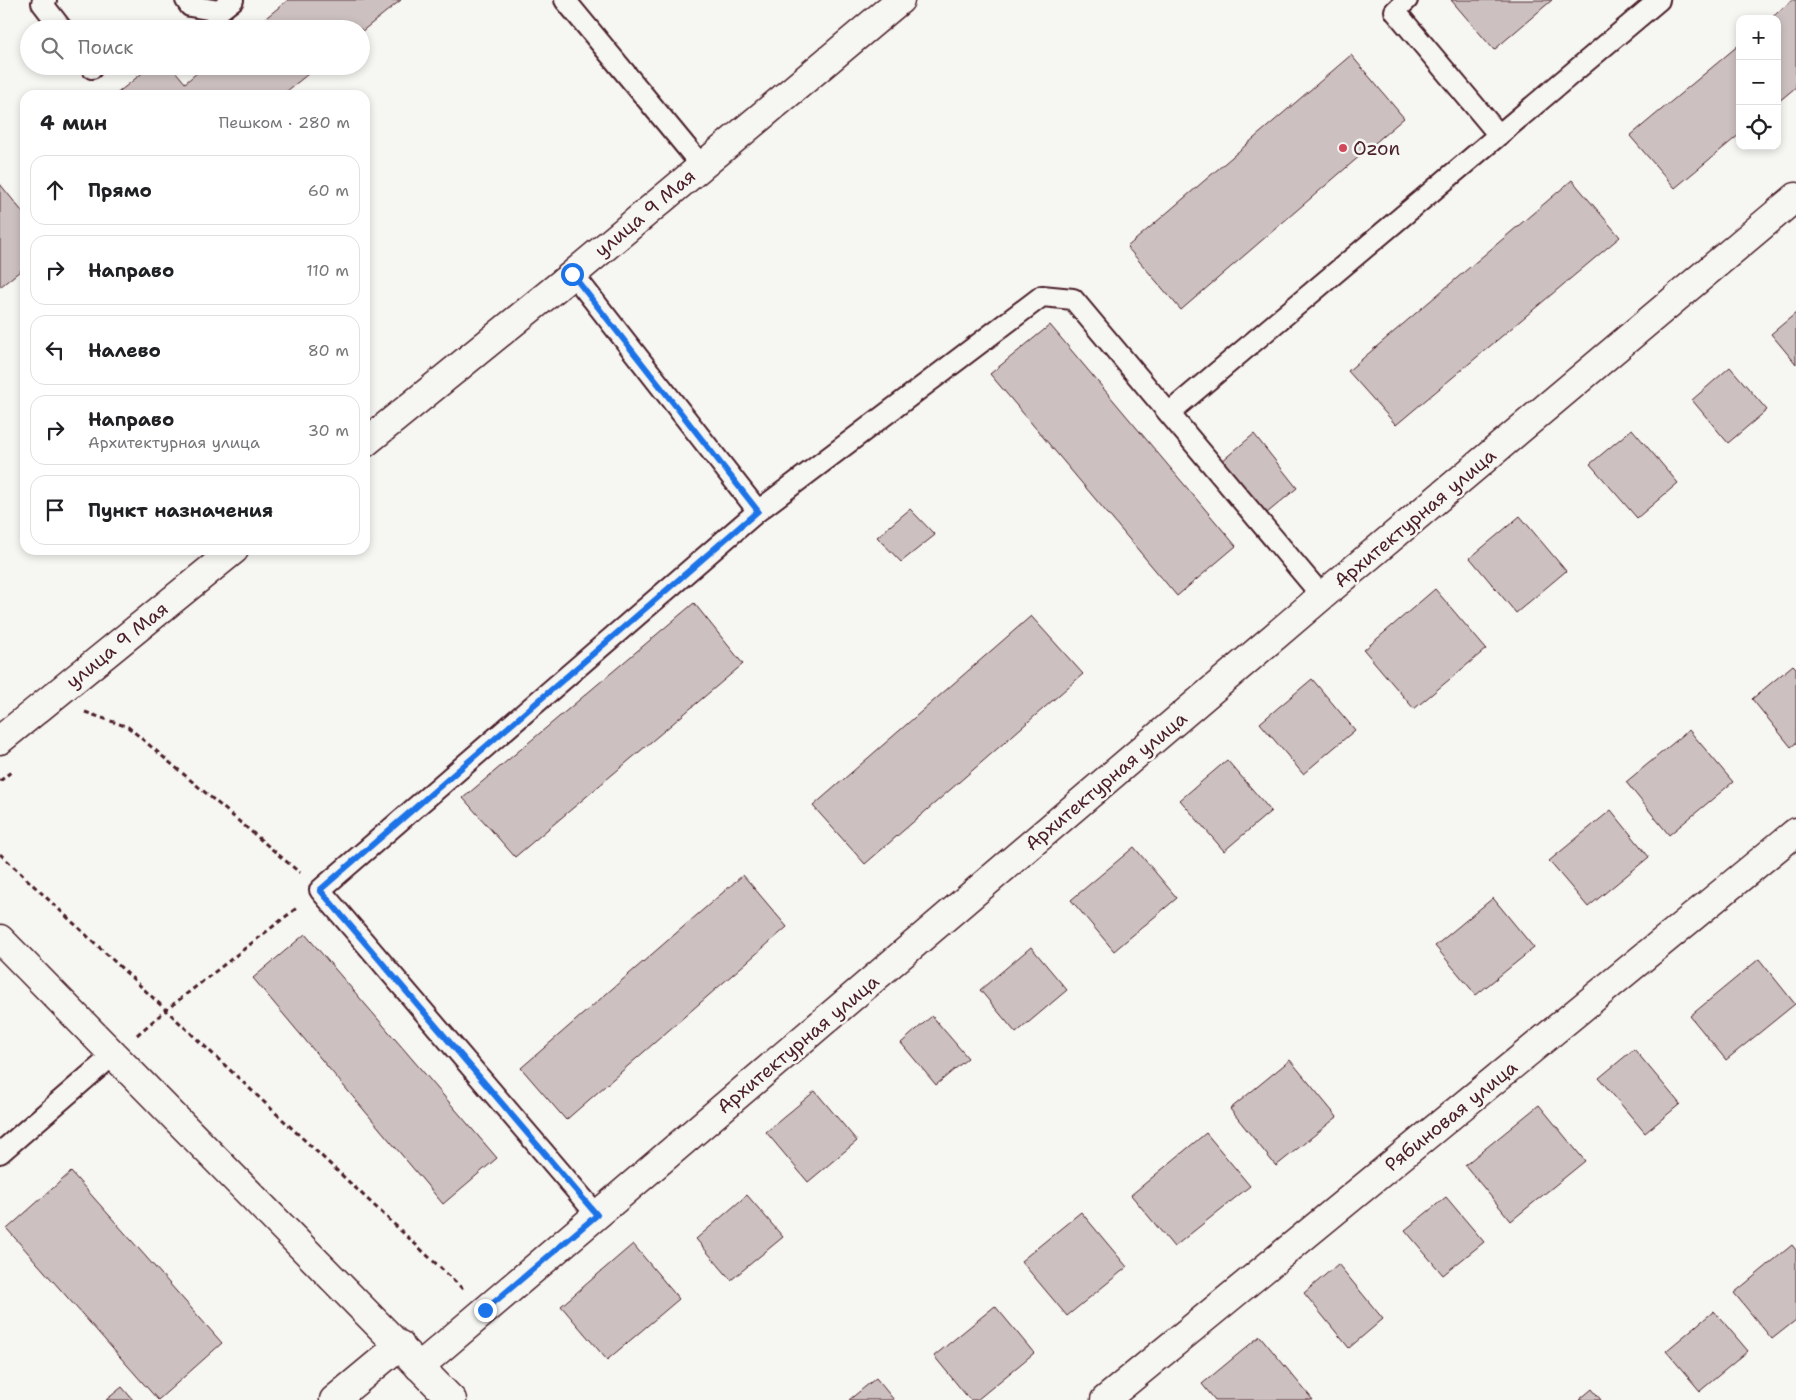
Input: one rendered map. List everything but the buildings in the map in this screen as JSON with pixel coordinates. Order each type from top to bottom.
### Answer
[{"type":"street","name":"улица 9 Мая","points":[[370,439],[572,274],[900,0]]},
{"type":"street","name":"Архитектурная улица","points":[[419,1367],[1322,596],[1796,196]]},
{"type":"street","name":"улица 9 Мая","points":[[0,740],[228,555]]},
{"type":"street","name":"Рябиновая улица","points":[[1105,1400],[1796,832]]},
{"type":"street","points":[[0,939],[452,1400]]},
{"type":"street","points":[[334,1400],[400,1345]]},
{"type":"lane","points":[[46,0],[42,3],[55,20]]},
{"type":"lane","points":[[186,0],[190,6],[219,11],[233,0]]},
{"type":"lane","points":[[565,0],[702,166]]},
{"type":"lane","points":[[1407,0],[1394,11],[1499,134]]},
{"type":"lane","points":[[1169,413],[1659,0]]},
{"type":"lane","points":[[572,274],[758,511]]},
{"type":"lane","points":[[597,1215],[320,890],[758,511],[1042,296],[1073,299],[1322,596]]},
{"type":"lane","points":[[0,1153],[113,1055]]},
{"type":"path","points":[[78,718],[85,712],[128,727],[320,890],[166,1010]]},
{"type":"path","points":[[0,781],[16,768]]},
{"type":"path","points":[[0,854],[485,1310]]},
{"type":"place","name":"Ozon","points":[[1343,148]]},
{"type":"route","points":[[485,1310],[597,1215],[320,890],[758,511],[572,274]]}]
